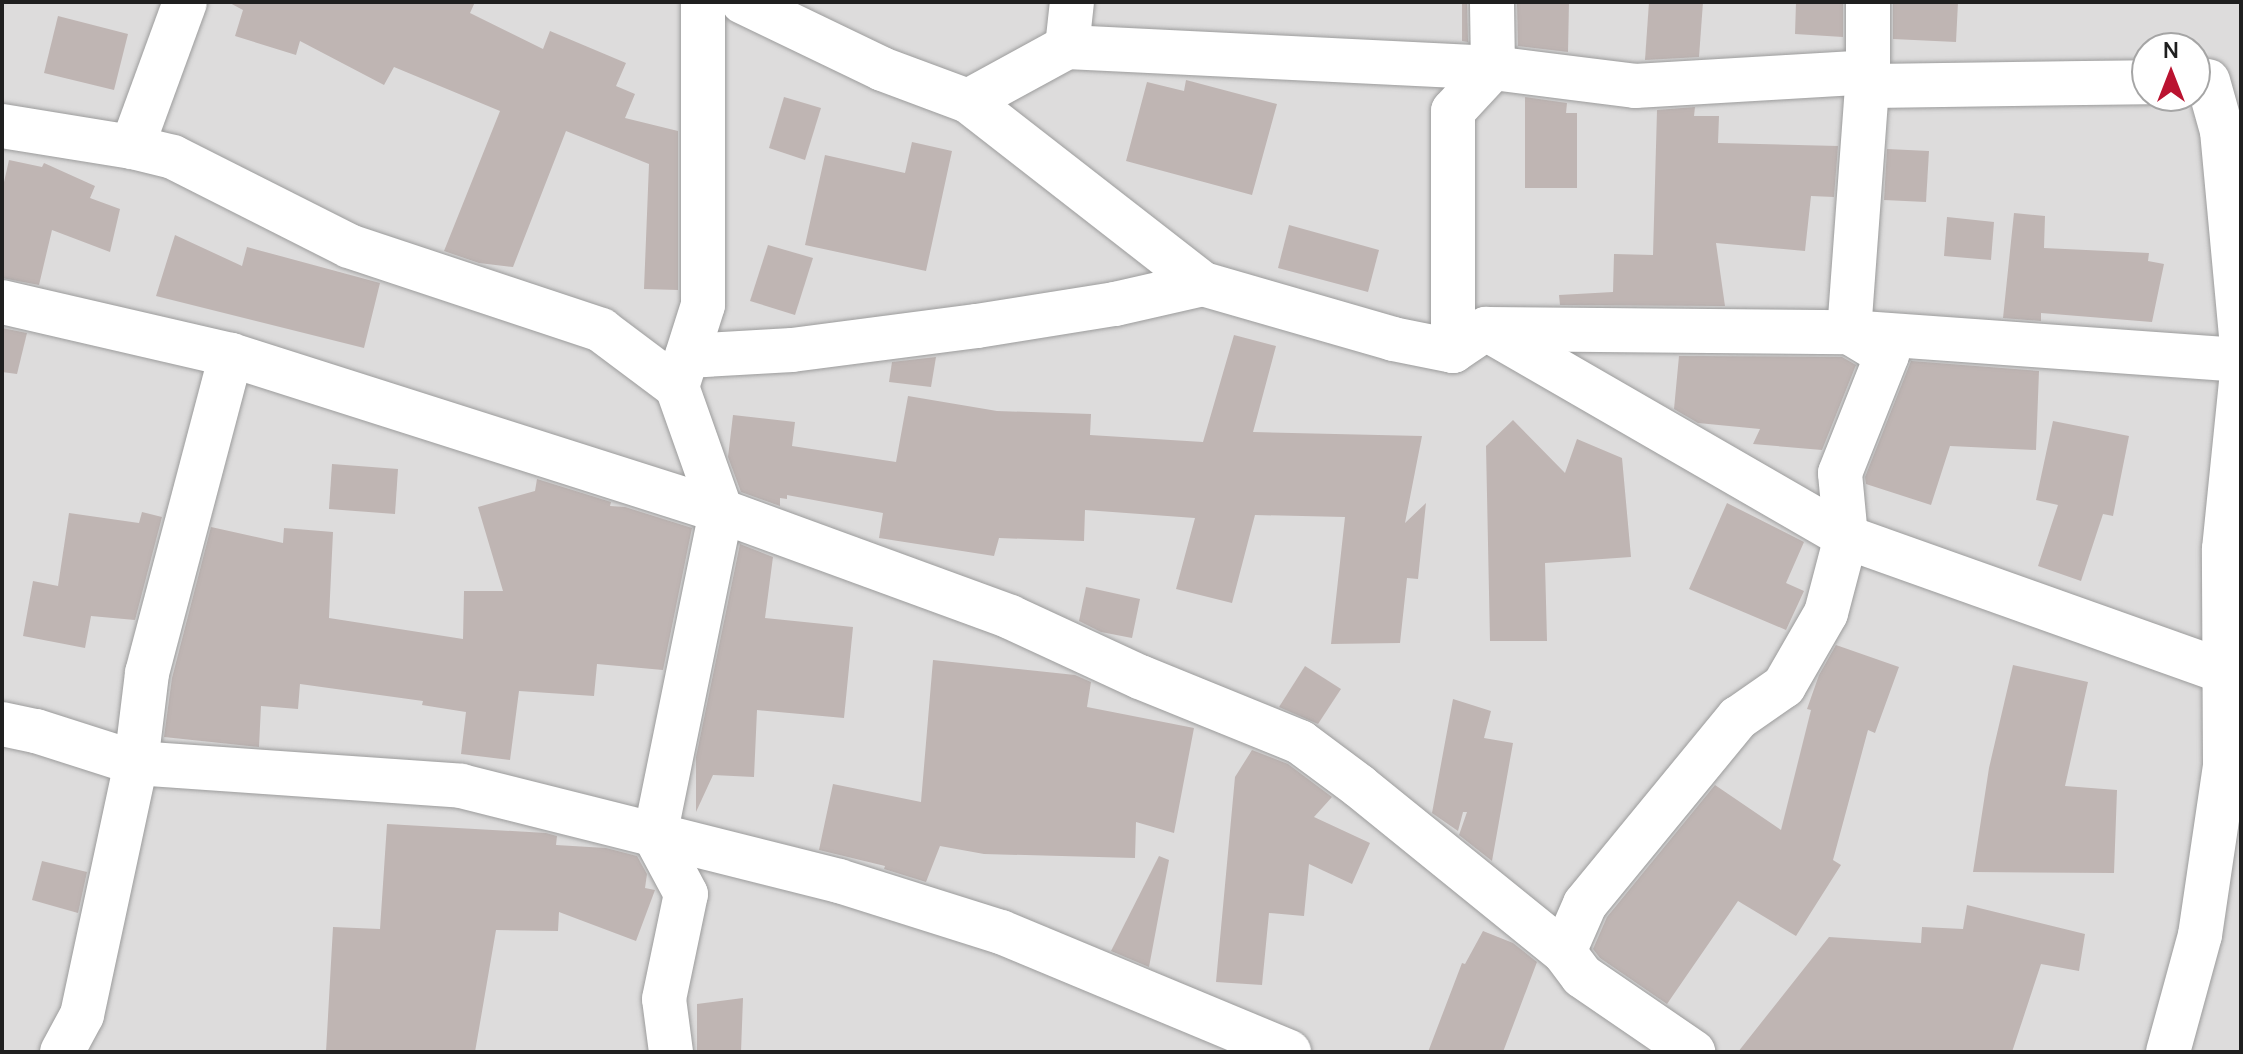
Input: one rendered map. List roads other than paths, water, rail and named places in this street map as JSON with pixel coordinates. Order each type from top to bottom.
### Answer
[{"type":"street","points":[[132,147],[185,2]]},
{"type":"street","points":[[671,1052],[664,999],[686,894],[655,836],[721,511],[682,372],[703,305],[703,2]]},
{"type":"street","points":[[743,2],[882,69],[968,101],[1203,284],[1393,339],[1849,332],[2241,360]]},
{"type":"street","points":[[1067,47],[1072,2]]},
{"type":"street","points":[[1470,340],[1453,111],[1493,68],[1492,2]]},
{"type":"street","points":[[1849,332],[1868,72],[1868,2]]},
{"type":"street","points":[[968,101],[1067,47],[1493,68],[1635,86],[1868,72]]},
{"type":"street","points":[[1868,72],[1873,86],[2131,82]]},
{"type":"street","points":[[2215,84],[2232,120],[2241,336]]},
{"type":"street","points":[[2,126],[132,147],[173,157],[349,246],[601,330],[682,372],[792,350],[1115,304],[1203,284]]},
{"type":"street","points":[[2,302],[231,355],[721,511],[1010,617],[1140,677],[1300,742],[1564,952],[1582,976],[1693,1052]]},
{"type":"street","points":[[1564,952],[1585,904],[1738,718],[1784,686],[1826,613],[1846,537],[1840,473],[1887,355],[1849,332]]},
{"type":"street","points":[[1470,340],[1846,537],[2234,675]]},
{"type":"street","points":[[62,1052],[82,1015],[136,763],[147,673],[231,355]]},
{"type":"street","points":[[2168,1052],[2200,935],[2225,765],[2234,675],[2224,549],[2241,382]]},
{"type":"street","points":[[2,724],[36,731],[136,763],[461,786],[839,881],[1001,932],[1289,1052]]}]
